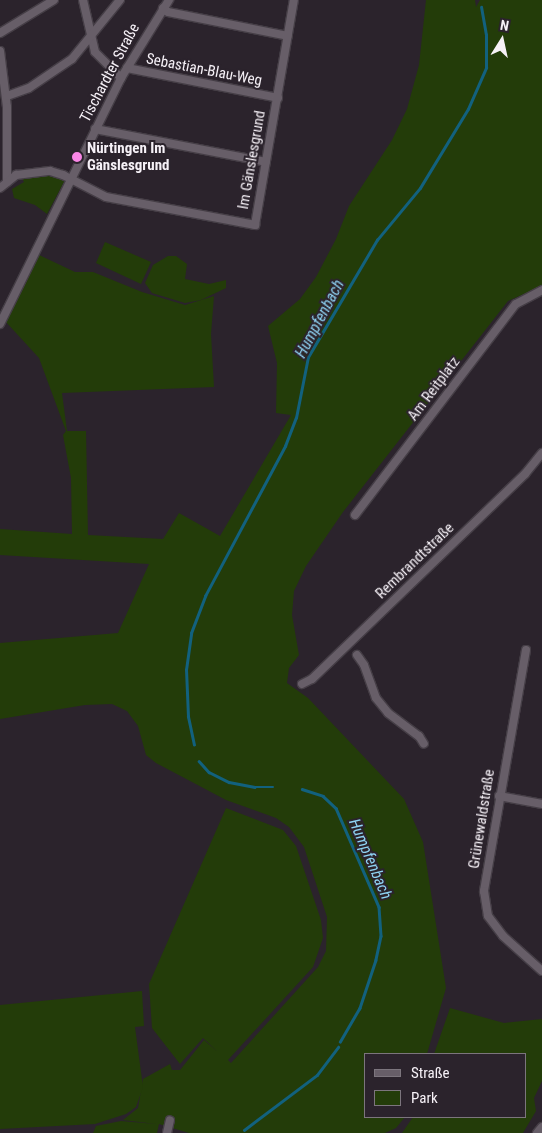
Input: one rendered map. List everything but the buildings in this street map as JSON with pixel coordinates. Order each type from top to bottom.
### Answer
[{"type":"street","points":[[0,33],[54,0]]},
{"type":"street","points":[[83,0],[90,40],[95,52],[122,78]]},
{"type":"street","points":[[7,96],[43,80],[72,59],[90,40],[120,0]]},
{"type":"street","name":"Tischardter Straße","points":[[0,324],[95,129],[127,68],[162,8],[169,0]]},
{"type":"street","name":"Im Gänslesgrund","points":[[71,179],[106,197],[255,225],[294,0]]},
{"type":"street","points":[[162,8],[168,12],[288,36]]},
{"type":"street","points":[[0,50],[7,96],[7,182]]},
{"type":"street","name":"Sebastian-Blau-Weg","points":[[127,68],[278,98]]},
{"type":"street","points":[[95,129],[266,162]]},
{"type":"street","points":[[0,188],[16,175],[39,170],[71,179]]},
{"type":"street","name":"Am Reitplatz","points":[[355,515],[516,304],[542,290]]},
{"type":"street","name":"Rembrandtstraße","points":[[302,684],[312,679],[525,474],[542,453]]},
{"type":"street","name":"Grünewaldstraße","points":[[526,650],[499,796],[484,891],[488,916],[503,936],[542,972]]},
{"type":"street","points":[[357,656],[364,665],[376,698],[388,713],[418,736],[424,744]]},
{"type":"street","points":[[499,796],[542,804]]},
{"type":"street","points":[[167,1133],[170,1120]]},
{"type":"street","points":[[537,1133],[542,1127]]},
{"type":"green space","points":[[426,0],[475,0],[476,7],[480,0],[542,0],[542,286],[508,301],[343,512],[306,566],[294,591],[292,615],[299,655],[289,668],[287,683],[308,698],[404,799],[423,842],[446,988],[427,1053],[364,1053],[364,1118],[404,1118],[396,1128],[385,1133],[189,1133],[159,1124],[157,1133],[93,1133],[96,1126],[121,1121],[156,1124],[123,1120],[138,1108],[143,1079],[170,1064],[172,1070],[180,1070],[204,1040],[218,1052],[203,1038],[180,1064],[152,1028],[149,984],[226,808],[283,830],[296,846],[321,920],[323,938],[313,967],[228,1060],[231,1063],[318,967],[326,951],[327,917],[304,847],[289,827],[276,818],[226,800],[156,763],[146,755],[138,726],[127,711],[112,704],[85,705],[0,719],[0,643],[118,633],[149,564],[0,555],[0,529],[72,534],[71,478],[63,435],[66,431],[39,358],[5,321],[37,254],[75,272],[93,272],[142,292],[185,305],[214,296],[211,334],[214,387],[62,393],[67,431],[86,431],[88,535],[163,539],[179,513],[220,536],[291,415],[276,413],[277,363],[268,326],[300,299],[316,277],[336,239],[349,206],[392,140],[407,109],[419,65]]},
{"type":"green space","points":[[45,175],[65,180],[47,214],[35,205],[14,198],[12,189],[24,182],[22,178]]},
{"type":"green space","points":[[105,242],[151,262],[141,284],[96,263]]},
{"type":"green space","points":[[168,256],[176,256],[187,264],[185,279],[209,284],[226,280],[226,288],[201,300],[185,303],[152,293],[145,283],[153,265]]},
{"type":"green space","points":[[142,991],[144,1026],[135,1027],[143,1087],[136,1107],[126,1114],[95,1124],[0,1129],[0,1005]]},
{"type":"green space","points":[[450,1008],[504,1023],[542,1019],[542,1081],[534,1098],[536,1111],[523,1133],[402,1133],[412,1118],[527,1118],[527,1053],[434,1053]]},
{"type":"waterway","name":"Humpfenbach","points":[[194,745],[188,717],[186,670],[191,633],[205,596],[285,446],[296,418],[308,357],[377,240],[420,188],[468,109],[486,68],[486,35],[481,7]]},
{"type":"waterway","name":"Humpfenbach","points":[[199,761],[209,772],[229,782],[255,787],[273,787]]},
{"type":"waterway","name":"Humpfenbach","points":[[302,789],[323,796],[336,808],[379,907],[381,936],[376,960],[360,1008],[340,1042]]},
{"type":"waterway","name":"Humpfenbach","points":[[244,1130],[317,1075],[338,1047]]},
{"type":"place","name":"Nürtingen Im Gänslesgrund","points":[[77,157]]}]
